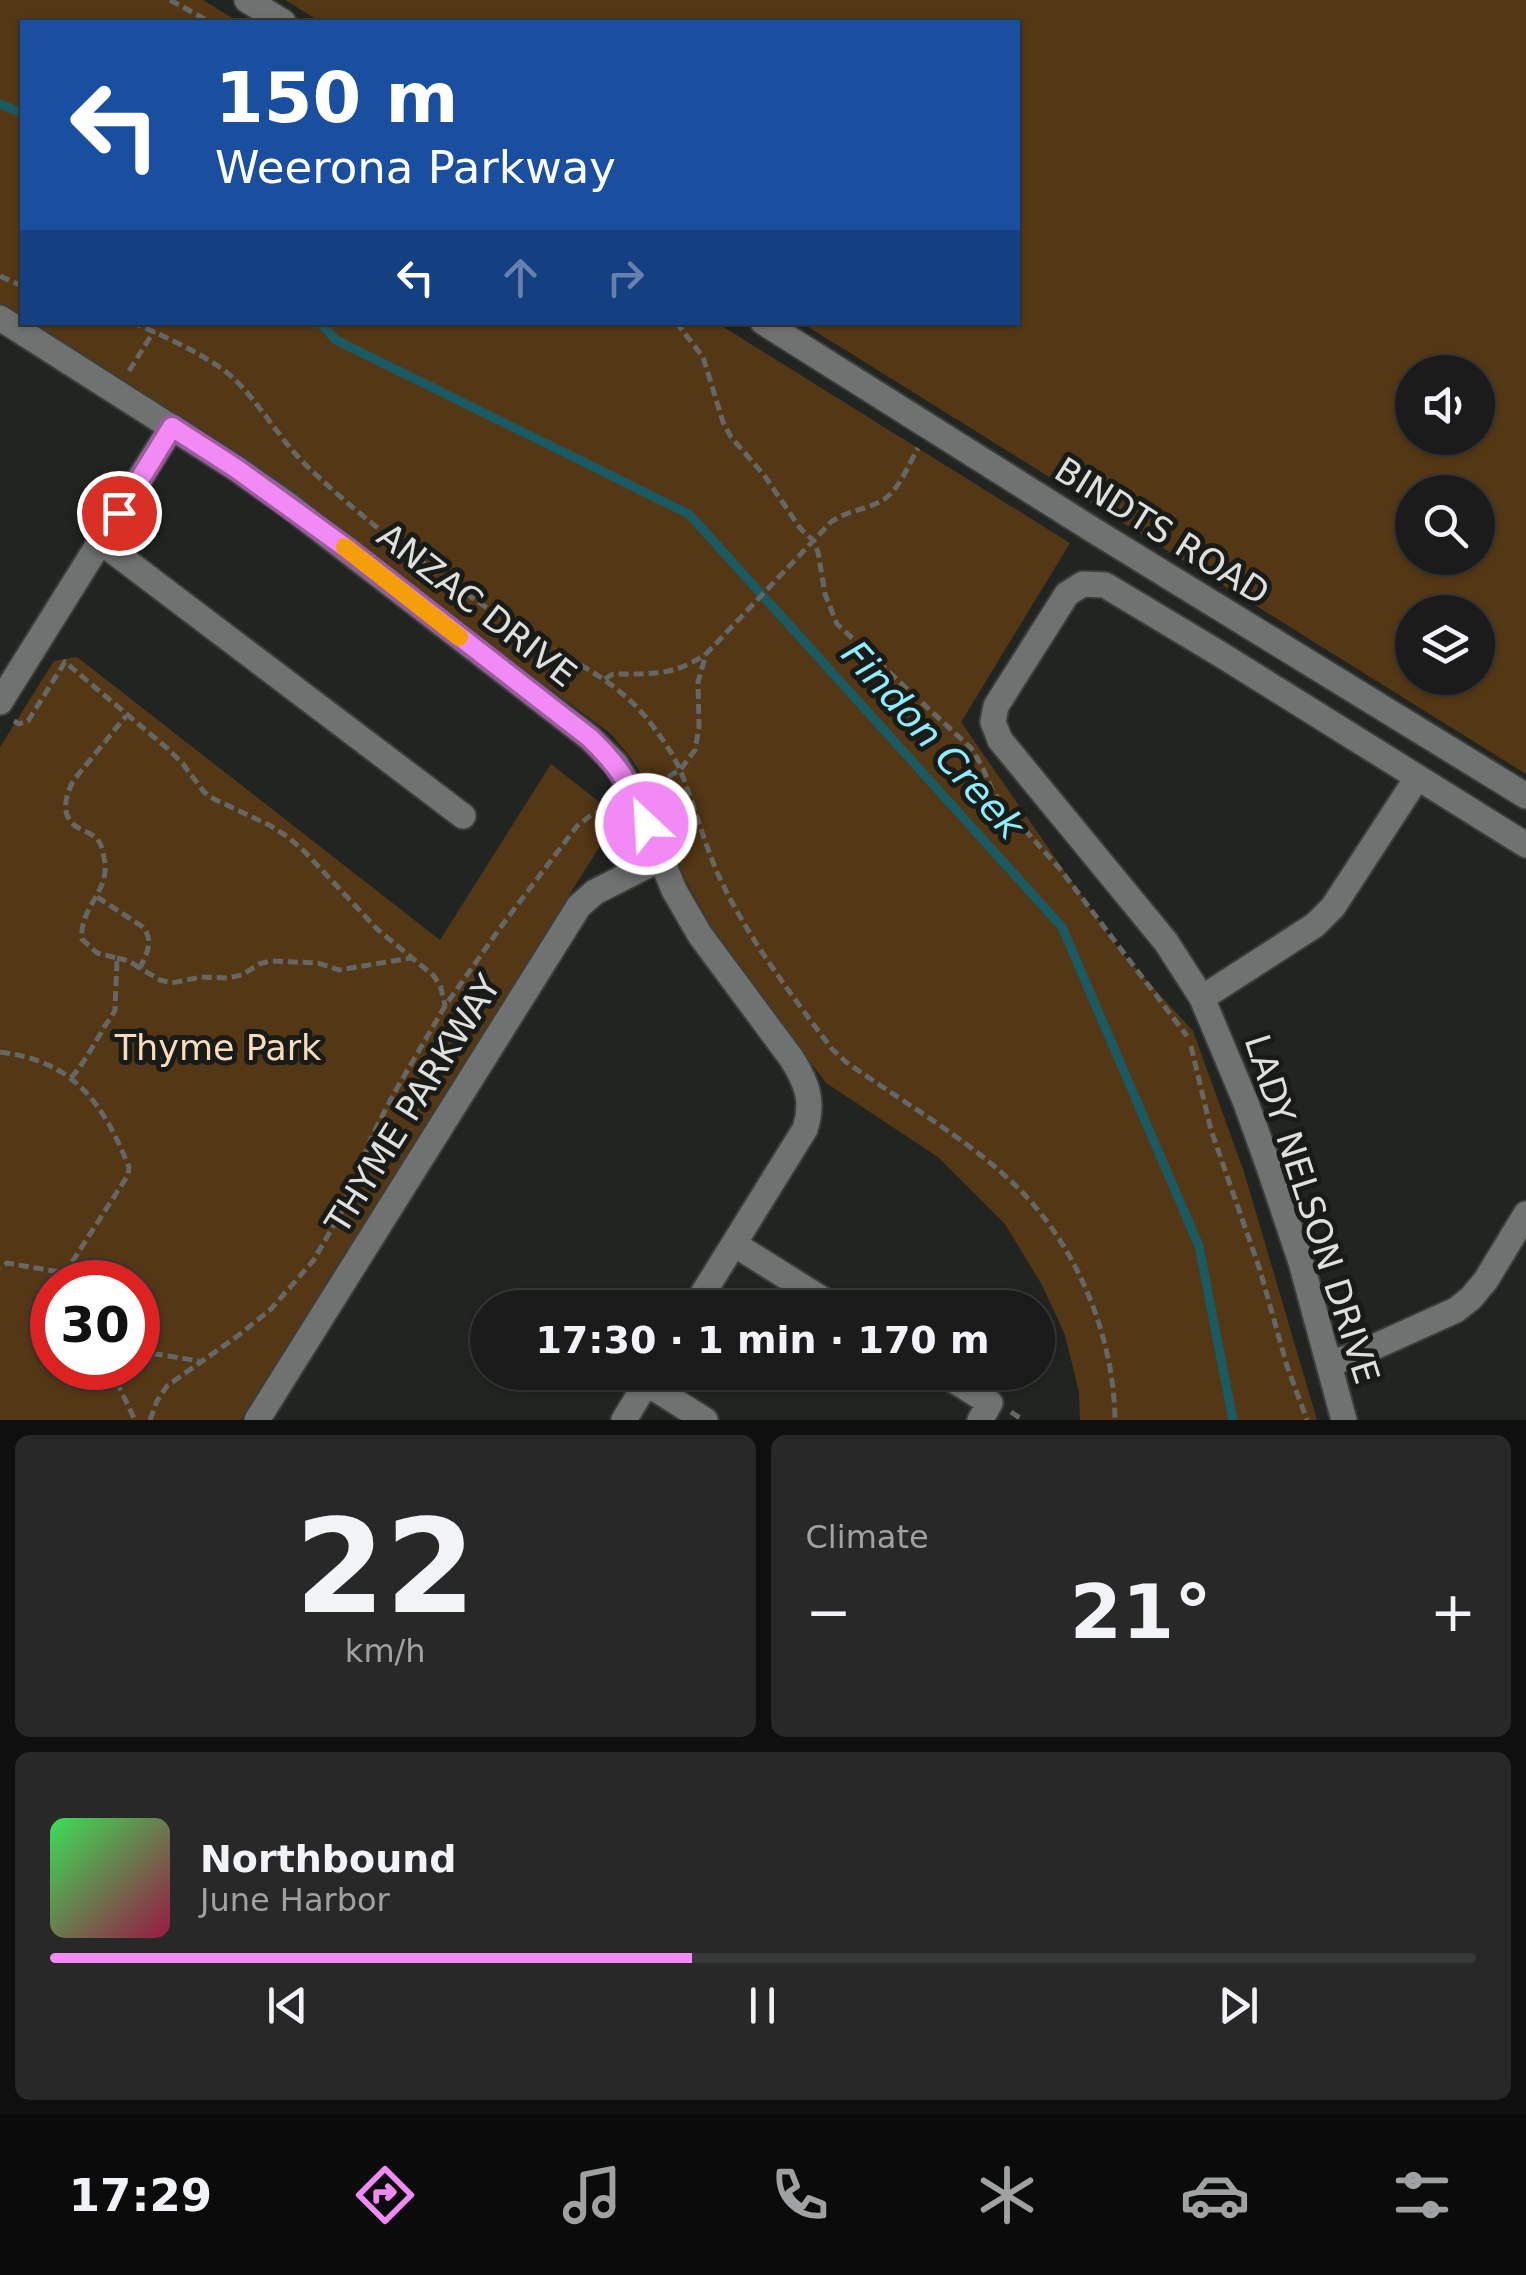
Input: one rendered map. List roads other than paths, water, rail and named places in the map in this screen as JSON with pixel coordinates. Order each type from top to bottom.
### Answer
[{"type":"street","points":[[247,0],[280,20]]},
{"type":"street","name":"ANZAC DRIVE","points":[[0,318],[288,504],[559,712],[615,763],[634,795],[674,890],[700,935],[792,1059],[809,1091],[809,1118],[804,1130],[705,1290]]},
{"type":"street","name":"BINDTS ROAD","points":[[768,325],[1526,796]]},
{"type":"street","points":[[5,710],[8,672],[100,542],[172,427]]},
{"type":"street","points":[[100,542],[463,816]]},
{"type":"street","name":"LADY NELSON DRIVE","points":[[1344,1420],[1301,1262],[1269,1166],[1202,998],[1166,942],[1000,740],[994,714],[1066,594],[1094,583],[1114,589],[1417,778]]},
{"type":"street","points":[[1202,998],[1315,926],[1333,908],[1417,778],[1526,845]]},
{"type":"street","name":"THYME PARKWAY","points":[[256,1420],[579,906],[595,892],[660,859]]},
{"type":"street","points":[[1330,1363],[1456,1310],[1486,1280],[1526,1214]]},
{"type":"street","points":[[734,1244],[807,1290]]},
{"type":"street","points":[[624,1420],[642,1390]]},
{"type":"street","points":[[665,1390],[705,1420]]},
{"type":"street","points":[[969,1390],[990,1403],[980,1420]]},
{"type":"waterway","name":"Findon Creek","points":[[0,104],[20,112]]},
{"type":"waterway","name":"Findon Creek","points":[[322,325],[336,340],[689,514],[1062,927],[1199,1246],[1233,1420]]},
{"type":"park label","name":"Thyme Park","points":[[218,1048]]}]
